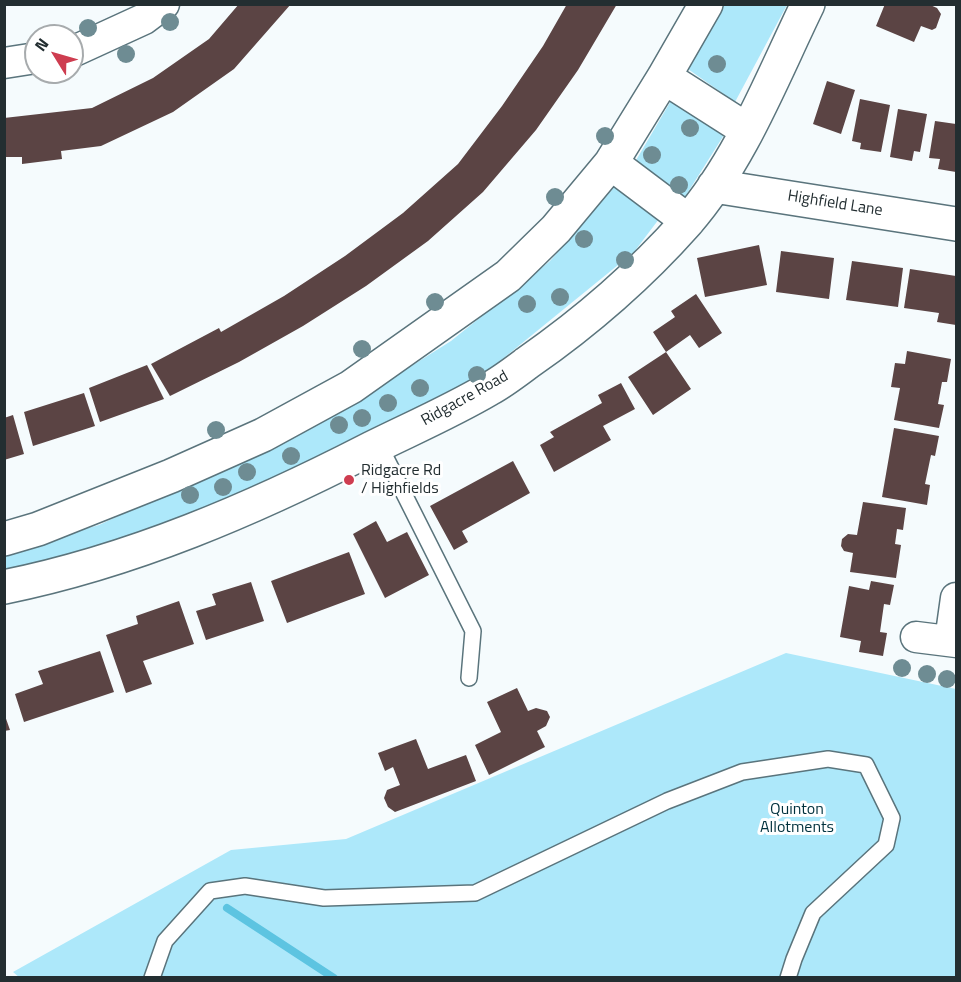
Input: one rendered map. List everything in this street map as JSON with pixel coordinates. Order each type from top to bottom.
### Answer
[{"type":"street","points":[[84,46],[144,19],[164,4]]},
{"type":"street","points":[[4,539],[38,529],[171,476],[262,435],[351,387],[508,276],[556,228],[611,163],[706,4]]},
{"type":"street","name":"Ridgacre Road","points":[[4,587],[76,571],[195,529],[300,485],[489,389],[571,333],[638,274],[687,221],[714,186],[747,130],[808,4]]},
{"type":"street","points":[[4,63],[24,60]]},
{"type":"street","points":[[664,77],[747,130]]},
{"type":"street","points":[[611,163],[687,221]]},
{"type":"street","name":"Highfield Lane","points":[[714,186],[957,224]]},
{"type":"street","points":[[916,637],[953,641],[957,598]]},
{"type":"lane","points":[[379,444],[472,631],[468,678]]},
{"type":"lane","points":[[152,978],[165,941],[210,891],[245,886],[324,898],[475,892],[667,801],[742,772],[828,759],[866,765],[892,818],[886,845],[813,913],[788,978]]},
{"type":"green space","points":[[722,5],[787,5],[735,102],[685,67]]},
{"type":"green space","points":[[672,99],[724,135],[683,200],[635,162]]},
{"type":"green space","points":[[616,185],[659,219],[634,252],[462,392],[243,496],[47,563],[5,569],[5,551],[99,525],[351,404],[451,341],[550,261]]},
{"type":"green space","name":"Quinton Allotments","points":[[786,653],[956,689],[956,977],[20,978],[13,972],[231,850],[346,839]]},
{"type":"building","points":[[239,4],[291,4],[234,69],[173,112],[101,146],[61,151],[62,159],[22,164],[22,157],[4,157],[4,118],[92,108],[153,78],[209,39]]},
{"type":"building","points":[[567,4],[617,4],[578,70],[536,130],[483,192],[428,241],[366,286],[303,326],[239,362],[170,396],[151,364],[219,328],[221,332],[284,296],[345,256],[403,213],[458,164],[502,106],[543,46]]},
{"type":"building","points":[[885,4],[928,4],[937,8],[941,14],[936,28],[932,30],[921,26],[914,42],[876,26]]},
{"type":"building","points":[[827,81],[855,90],[841,134],[813,124]]},
{"type":"building","points":[[860,99],[890,105],[881,152],[860,149],[861,143],[852,141]]},
{"type":"building","points":[[898,109],[927,114],[920,152],[914,151],[912,161],[890,157]]},
{"type":"building","points":[[935,121],[956,124],[956,172],[938,169],[940,159],[929,158]]},
{"type":"building","points":[[759,245],[767,285],[705,297],[697,258]]},
{"type":"building","points":[[781,251],[834,258],[829,299],[776,292]]},
{"type":"building","points":[[852,261],[903,268],[898,307],[846,300]]},
{"type":"building","points":[[910,269],[956,276],[956,325],[937,322],[939,313],[904,308]]},
{"type":"building","points":[[696,294],[722,333],[699,348],[690,335],[666,352],[653,332],[675,317],[671,311]]},
{"type":"building","points":[[907,351],[951,359],[947,382],[942,382],[938,404],[944,405],[939,428],[894,420],[900,388],[891,387],[895,363],[905,364]]},
{"type":"building","points":[[666,352],[691,389],[653,415],[628,377]]},
{"type":"building","points":[[147,365],[164,399],[100,422],[89,388]]},
{"type":"building","points":[[621,383],[635,409],[603,426],[611,440],[554,472],[540,445],[554,437],[550,432],[602,403],[598,395]]},
{"type":"building","points":[[84,393],[95,426],[33,446],[24,412]]},
{"type":"building","points":[[13,415],[24,454],[4,460],[4,418]]},
{"type":"building","points":[[894,428],[939,436],[935,456],[931,455],[925,484],[930,485],[927,505],[882,497]]},
{"type":"building","points":[[513,461],[530,493],[462,531],[468,542],[454,550],[430,506]]},
{"type":"building","points":[[863,502],[906,508],[903,530],[897,529],[895,544],[901,545],[896,578],[850,572],[853,553],[844,551],[841,546],[842,539],[848,534],[857,535]]},
{"type":"building","points":[[376,521],[387,542],[407,532],[429,575],[385,598],[353,534]]},
{"type":"building","points":[[349,552],[365,594],[287,623],[271,581]]},
{"type":"building","points":[[871,581],[894,585],[890,605],[884,604],[880,632],[887,633],[883,656],[859,652],[861,641],[840,637],[849,586],[869,590]]},
{"type":"building","points":[[251,582],[264,621],[206,640],[196,611],[216,605],[212,594]]},
{"type":"building","points":[[179,601],[194,644],[143,661],[152,684],[126,693],[106,635],[138,624],[136,616]]},
{"type":"building","points":[[100,651],[114,692],[24,722],[15,694],[43,684],[38,671]]},
{"type":"building","points":[[517,688],[528,711],[536,708],[547,711],[550,717],[546,726],[537,731],[545,747],[489,775],[475,745],[501,732],[487,702]]},
{"type":"building","points":[[4,713],[10,730],[4,731]]},
{"type":"building","points":[[416,739],[428,769],[466,755],[476,781],[395,812],[388,807],[384,798],[387,790],[400,785],[393,767],[385,771],[378,753]]},
{"type":"waterway","points":[[227,908],[334,978]]},
{"type":"place","name":"Ridgacre Rd / Highfields","points":[[349,480]]}]
